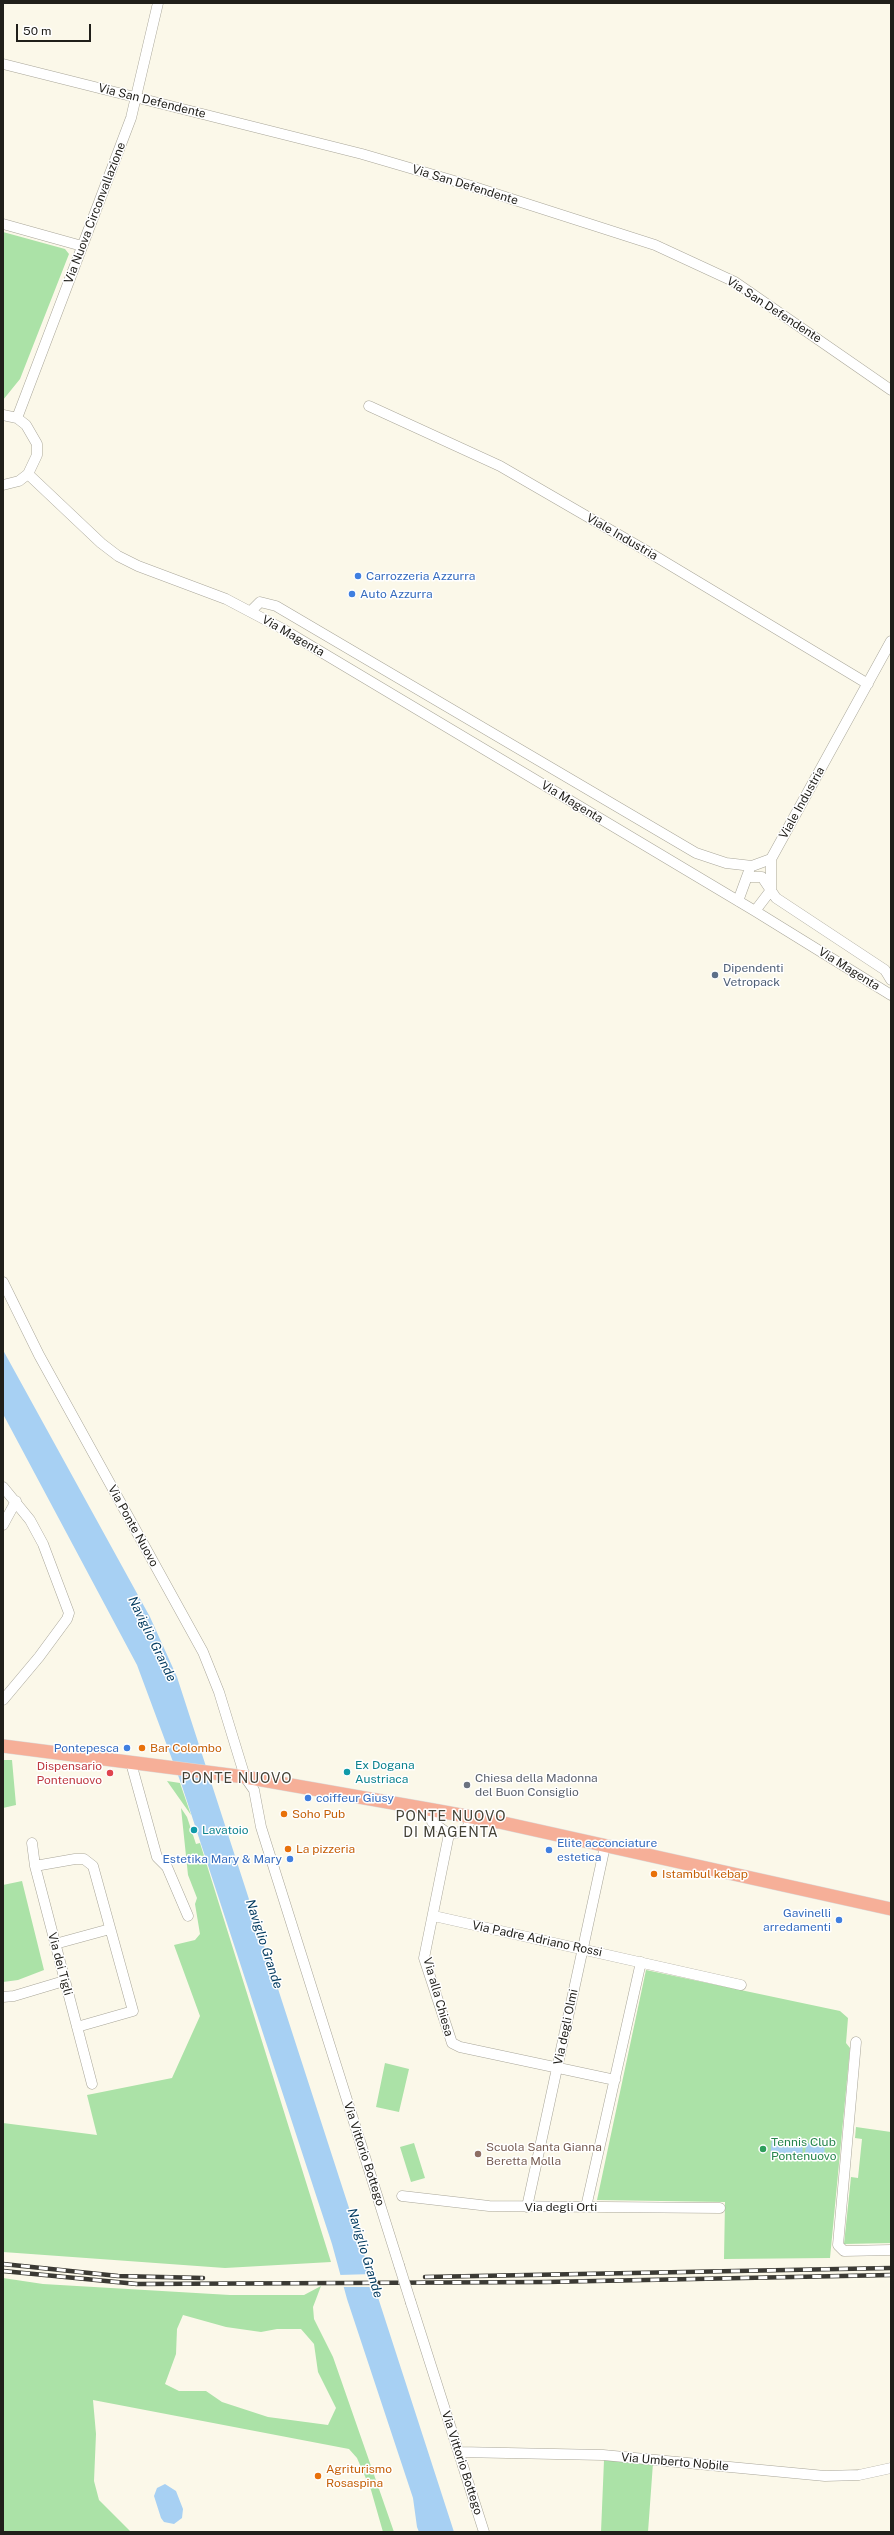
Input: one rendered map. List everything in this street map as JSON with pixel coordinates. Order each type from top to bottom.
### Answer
[{"type":"main road","points":[[3,1746],[245,1777],[433,1810],[891,1908]]},
{"type":"street","name":"Via Nuova Circonvallazione","points":[[17,418],[137,96],[158,3]]},
{"type":"street","name":"Via San Defendente","points":[[3,64],[137,96],[362,154],[468,185],[655,245],[735,282],[891,390]]},
{"type":"street","points":[[3,224],[82,246]]},
{"type":"street","name":"Viale Industria","points":[[369,406],[500,466],[646,550],[868,684]]},
{"type":"street","points":[[3,416],[17,418],[26,424],[37,444],[37,455],[28,474],[19,481],[3,484]]},
{"type":"street","name":"Via Magenta","points":[[28,474],[101,543],[118,556],[138,566],[212,594],[251,611],[755,911],[891,995]]},
{"type":"street","name":"Via Magenta","points":[[251,611],[260,602],[276,606],[696,853],[726,863],[752,866]]},
{"type":"street","name":"Viale Industria","points":[[771,890],[771,859],[891,641]]},
{"type":"street","points":[[738,902],[752,866],[771,859]]},
{"type":"street","name":"Via Magenta","points":[[747,877],[762,877],[776,898],[885,970],[891,980]]},
{"type":"street","points":[[755,911],[771,890]]},
{"type":"street","name":"Via Ponte Nuovo","points":[[3,1282],[39,1355],[203,1652],[219,1692],[245,1777]]},
{"type":"street","points":[[3,1486],[16,1501],[43,1544],[69,1613],[57,1632],[6,1690],[3,1700]]},
{"type":"street","points":[[3,1525],[16,1501]]},
{"type":"street","points":[[131,1763],[157,1857],[167,1867],[188,1916]]},
{"type":"street","name":"Via Vittorio Bottego","points":[[245,1777],[254,1790],[261,1827],[484,2532]]},
{"type":"street","points":[[433,1810],[432,1822],[449,1834],[466,1831],[471,1818]]},
{"type":"street","name":"Via alla Chiesa","points":[[449,1834],[434,1916],[424,1958],[452,2043],[460,2047],[556,2069],[615,2080]]},
{"type":"street","name":"Via dei Tigli","points":[[32,1843],[35,1866],[92,2084]]},
{"type":"street","name":"Via degli Olmi","points":[[527,2207],[605,1846]]},
{"type":"street","points":[[35,1866],[75,1859],[89,1862],[93,1866],[134,2011],[77,2027]]},
{"type":"street","name":"Via Padre Adriano Rossi","points":[[434,1916],[742,1985]]},
{"type":"street","points":[[55,1944],[110,1929]]},
{"type":"street","points":[[586,2207],[641,1962]]},
{"type":"street","points":[[3,1997],[14,1996],[64,1980]]},
{"type":"street","points":[[856,2042],[838,2245],[844,2251],[891,2250]]},
{"type":"street","name":"Via degli Orti","points":[[402,2196],[489,2206],[720,2208]]},
{"type":"street","name":"Via Umberto Nobile","points":[[459,2452],[603,2455],[825,2476],[859,2475],[891,2468]]},
{"type":"green space","points":[[3,232],[65,249],[69,254],[20,379],[3,400]]},
{"type":"green space","points":[[3,1760],[12,1760],[16,1805],[3,1808]]},
{"type":"green space","points":[[167,1781],[180,1783],[191,1815]]},
{"type":"green space","points":[[181,1808],[187,1817],[196,1844],[200,1843],[331,2262],[225,2268],[3,2252],[3,2123],[97,2135],[87,2095],[172,2078],[200,2016],[174,1945],[195,1940],[200,1934],[195,1904],[197,1898],[188,1875]]},
{"type":"green space","points":[[22,1881],[44,1970],[18,1980],[3,1982],[3,1885]]},
{"type":"green space","name":"Tennis Club Pontenuovo","points":[[646,1970],[840,2011],[848,2018],[846,2043],[850,2048],[830,2258],[724,2259],[725,2202],[597,2200]]},
{"type":"green space","points":[[385,2063],[409,2069],[399,2112],[376,2107]]},
{"type":"green space","points":[[856,2127],[891,2132],[891,2243],[844,2244],[851,2177],[858,2178],[862,2139],[855,2138]]},
{"type":"green space","points":[[414,2143],[425,2178],[411,2182],[400,2147]]},
{"type":"green space","points":[[3,2278],[43,2284],[230,2295],[304,2295],[321,2286],[313,2307],[314,2319],[333,2357],[394,2532],[383,2532],[371,2490],[357,2458],[349,2449],[93,2400],[96,2434],[94,2481],[99,2500],[131,2532],[3,2532]],"holes":[[[183,2315],[226,2327],[261,2332],[277,2329],[301,2329],[314,2344],[318,2372],[336,2408],[328,2425],[268,2417],[222,2402],[206,2391],[179,2391],[165,2384],[176,2354],[177,2329]]]},
{"type":"green space","points":[[604,2460],[653,2463],[648,2532],[601,2532]]},
{"type":"water","name":"Naviglio Grande","points":[[3,1350],[150,1617],[177,1677],[454,2532],[419,2532],[417,2527],[413,2498],[347,2299],[332,2244],[182,1786],[137,1665],[3,1414]]},
{"type":"water","points":[[772,2139],[803,2142],[802,2160],[770,2157]]},
{"type":"water","points":[[806,2143],[825,2145],[824,2156],[805,2154]]},
{"type":"water","points":[[165,2484],[176,2491],[183,2509],[182,2518],[174,2524],[164,2522],[161,2518],[154,2496],[157,2488]]},
{"type":"pier","points":[[373,2274],[377,2287],[342,2287],[339,2275]]},
{"type":"railway","points":[[3,2264],[118,2276],[203,2278]]},
{"type":"railway","points":[[425,2277],[891,2268]]},
{"type":"railway","points":[[3,2271],[137,2284],[546,2282],[891,2275]]},
{"type":"place","name":"Carrozzeria Azzurra","points":[[358,576]]},
{"type":"place","name":"Auto Azzurra","points":[[352,594]]},
{"type":"place","name":"Dipendenti Vetropack","points":[[715,975]]},
{"type":"place","name":"Pontepesca","points":[[127,1748]]},
{"type":"place","name":"Bar Colombo","points":[[142,1748]]},
{"type":"place","name":"Ex Dogana Austriaca","points":[[347,1772]]},
{"type":"place","name":"Dispensario Pontenuovo","points":[[110,1773]]},
{"type":"place","name":"Chiesa della Madonna del Buon Consiglio","points":[[467,1785]]},
{"type":"place","name":"coiffeur Giusy","points":[[308,1798]]},
{"type":"place","name":"Soho Pub","points":[[284,1814]]},
{"type":"place","name":"Lavatoio","points":[[194,1830]]},
{"type":"place","name":"La pizzeria","points":[[288,1849]]},
{"type":"place","name":"Elite acconciature estetica","points":[[549,1850]]},
{"type":"place","name":"Estetika Mary & Mary","points":[[290,1859]]},
{"type":"place","name":"Istambul kebap","points":[[654,1874]]},
{"type":"place","name":"Gavinelli arredamenti","points":[[839,1920]]},
{"type":"place","name":"Tennis Club Pontenuovo","points":[[763,2149]]},
{"type":"place","name":"Scuola Santa Gianna Beretta Molla","points":[[478,2154]]},
{"type":"place","name":"Agriturismo Rosaspina","points":[[318,2476]]},
{"type":"district","name":"PONTE NUOVO","points":[[237,1779]]},
{"type":"district","name":"PONTE NUOVO DI MAGENTA","points":[[451,1826]]}]
